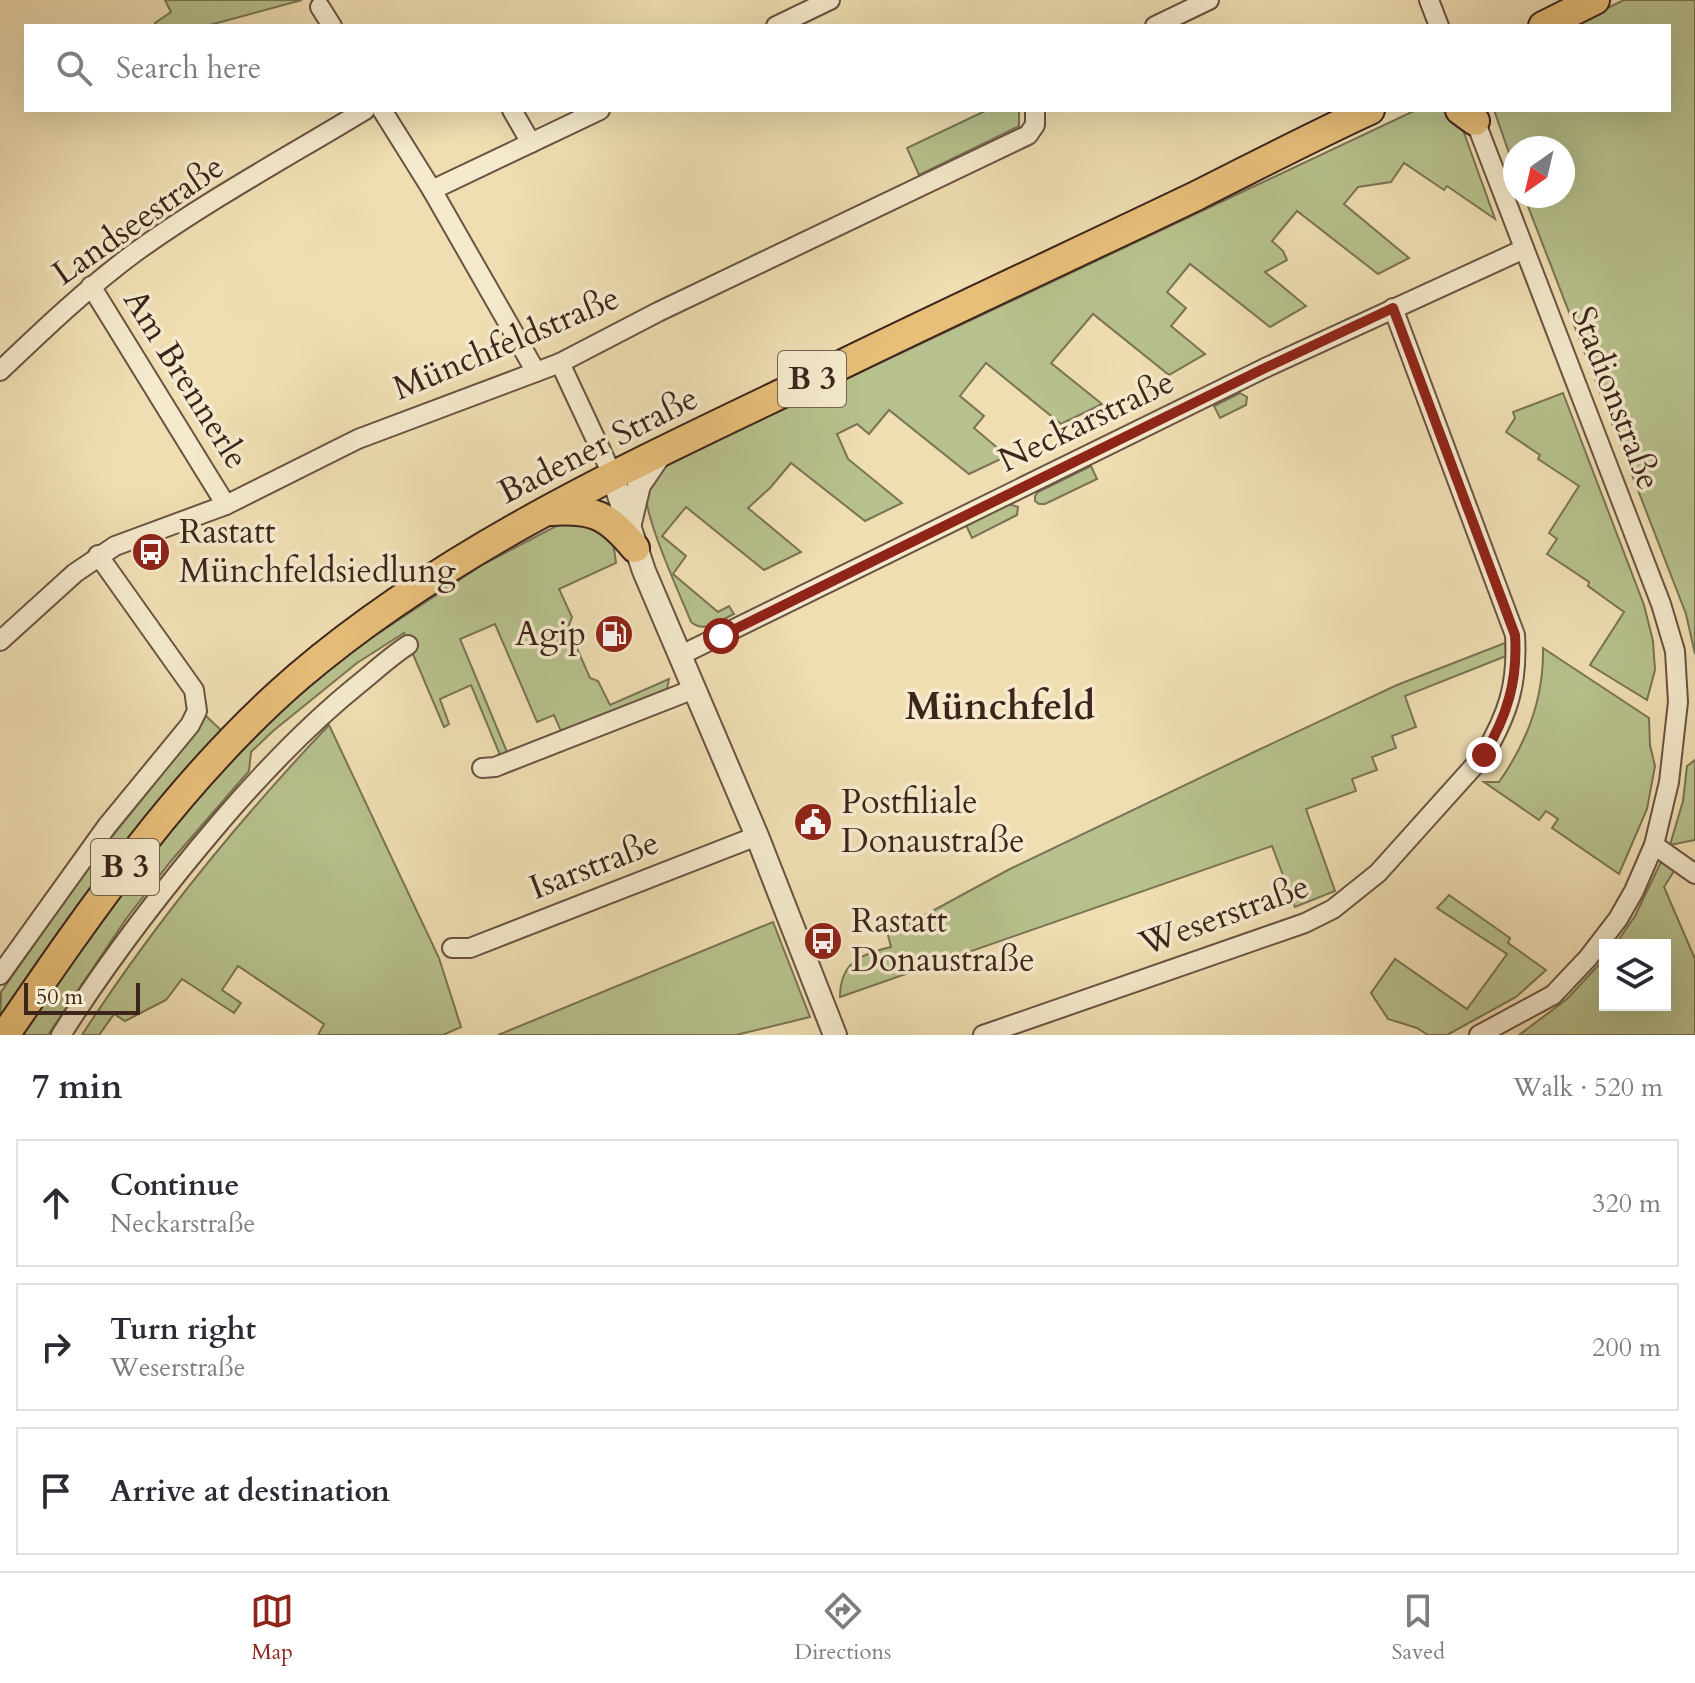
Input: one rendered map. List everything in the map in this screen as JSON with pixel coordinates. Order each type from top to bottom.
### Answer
[{"type":"main road","points":[[1547,24],[1595,0]]},
{"type":"main road","name":"Badener Straße","points":[[5,1035],[132,857],[216,757],[260,712],[350,635],[409,592],[474,551],[612,474],[1366,112]]},
{"type":"main road","points":[[545,511],[573,509],[596,513],[632,538]]},
{"type":"street","points":[[780,24],[830,0]]},
{"type":"street","points":[[1159,24],[1209,0]]},
{"type":"street","points":[[1429,0],[1438,24]]},
{"type":"street","points":[[320,7],[331,24]]},
{"type":"street","name":"Landseestraße","points":[[0,371],[91,286],[187,216],[362,112]]},
{"type":"street","points":[[383,112],[432,190],[536,372]]},
{"type":"street","points":[[513,112],[531,143]]},
{"type":"street","points":[[432,190],[596,112]]},
{"type":"street","name":"Münchfeldstraße","points":[[0,641],[75,573],[115,546],[226,505],[358,439],[560,363],[658,312],[1028,135],[1035,125],[1035,112]]},
{"type":"street","name":"Stadionstraße","points":[[1470,113],[1661,604],[1678,670],[1677,722],[1669,782],[1654,845],[1634,891],[1618,919],[1588,958],[1553,995],[1479,1035]]},
{"type":"street","name":"Neckarstraße","points":[[679,656],[1265,368],[1524,249]]},
{"type":"street","name":"Am Brennerle","points":[[91,286],[226,505]]},
{"type":"street","name":"Weserstraße","points":[[983,1035],[1305,923],[1333,909],[1378,873],[1484,755],[1496,734],[1507,711],[1515,679],[1515,635],[1393,308]]},
{"type":"street","points":[[560,363],[612,474],[632,538],[757,836],[835,1035]]},
{"type":"street","points":[[632,538],[633,504],[639,485],[665,449]]},
{"type":"street","points":[[0,975],[107,826],[190,725],[197,711],[194,690],[98,555]]},
{"type":"street","points":[[61,1035],[91,987],[142,918],[252,785],[289,744],[326,710],[408,645]]},
{"type":"street","points":[[482,768],[495,767],[694,689]]},
{"type":"street","name":"Isarstraße","points":[[452,948],[470,948],[757,836]]},
{"type":"street","points":[[1654,845],[1695,874]]},
{"type":"green space","points":[[165,0],[302,0],[213,24],[156,24],[171,12]]},
{"type":"green space","points":[[1624,0],[1695,0],[1695,654],[1686,614],[1529,208],[1575,208],[1575,136],[1503,136],[1495,112],[1671,112],[1671,24],[1574,24]]},
{"type":"green space","points":[[983,112],[1019,112],[1019,126],[919,175],[907,148]]},
{"type":"green space","points":[[1412,112],[1450,112],[1459,119],[1495,219],[1447,186],[1444,190],[1404,163],[1391,182],[1358,187],[1344,204],[1409,258],[1378,274],[1297,211],[1272,241],[1283,251],[1287,260],[1265,272],[1306,306],[1270,327],[1190,264],[1167,292],[1186,308],[1171,326],[1205,354],[1169,375],[1093,314],[1051,363],[1102,404],[1061,424],[986,363],[960,396],[984,416],[974,428],[1007,456],[969,474],[889,410],[869,434],[857,424],[837,434],[848,459],[902,503],[865,521],[791,463],[748,508],[801,552],[764,570],[686,507],[662,536],[686,556],[673,574],[718,612],[729,606],[734,614],[707,626],[691,622],[650,517],[647,492],[664,465]]},
{"type":"green space","points":[[1240,393],[1247,397],[1246,405],[1220,418],[1214,406]]},
{"type":"green space","points":[[1563,393],[1644,605],[1653,641],[1655,670],[1647,700],[1590,665],[1624,612],[1588,586],[1589,582],[1547,554],[1557,539],[1549,533],[1579,486],[1538,459],[1540,455],[1506,432],[1515,418],[1513,412]]},
{"type":"green space","points":[[1091,466],[1097,479],[1045,504],[1035,501],[1038,492]]},
{"type":"green space","points":[[1009,504],[1018,507],[1017,515],[972,538],[966,525]]},
{"type":"green space","points":[[587,520],[613,541],[616,563],[559,589],[572,617],[568,628],[590,678],[598,681],[610,705],[669,679],[667,689],[561,731],[554,715],[537,722],[495,624],[460,639],[507,752],[500,755],[471,685],[440,699],[449,724],[444,727],[404,633],[357,663],[251,752],[249,771],[171,861],[126,919],[48,1035],[17,1035],[44,994],[181,814],[288,702],[350,652],[482,565],[560,524]]},
{"type":"green space","points":[[1505,643],[1506,656],[1405,696],[1416,727],[1392,736],[1396,748],[1372,757],[1377,770],[1352,779],[1356,791],[1306,809],[1335,891],[1295,907],[1272,846],[840,997],[848,968],[870,953],[891,947],[888,935],[1008,870],[1397,685]]},
{"type":"green space","points":[[1543,648],[1649,718],[1655,766],[1647,809],[1619,874],[1552,828],[1558,819],[1546,811],[1539,820],[1484,782],[1499,782],[1526,735],[1541,684]]},
{"type":"green space","points":[[205,715],[223,732],[0,1023],[1,992],[93,860],[192,737]]},
{"type":"green space","points":[[329,725],[439,958],[461,1027],[443,1035],[318,1035],[324,1024],[238,966],[222,990],[241,1003],[234,1013],[182,979],[166,1000],[125,1021],[114,1014],[99,1035],[82,1035],[138,953],[198,874]]},
{"type":"green space","points":[[1695,760],[1695,840],[1670,845],[1683,801],[1687,766]]},
{"type":"green space","points":[[1661,862],[1674,871],[1664,887],[1695,959],[1695,1035],[1519,1035],[1567,999],[1599,964],[1599,1011],[1671,1011],[1671,939],[1619,939],[1635,916]]},
{"type":"green space","points":[[1449,895],[1510,938],[1508,943],[1546,970],[1516,997],[1447,1035],[1428,1035],[1417,1028],[1388,1019],[1371,993],[1395,959],[1467,1009],[1507,954],[1437,908]]},
{"type":"green space","points":[[773,922],[810,1017],[736,1035],[498,1035]]},
{"type":"place","name":"Rastatt Münchfeldsiedlung","points":[[151,552]]},
{"type":"place","name":"Agip","points":[[614,634]]},
{"type":"place","name":"Postfiliale Donaustraße","points":[[813,822]]},
{"type":"place","name":"Rastatt Donaustraße","points":[[823,941]]},
{"type":"district","name":"Münchfeld","points":[[1000,707]]},
{"type":"route","points":[[721,636],[1393,308],[1515,635],[1517,661],[1512,696],[1484,755]]}]
